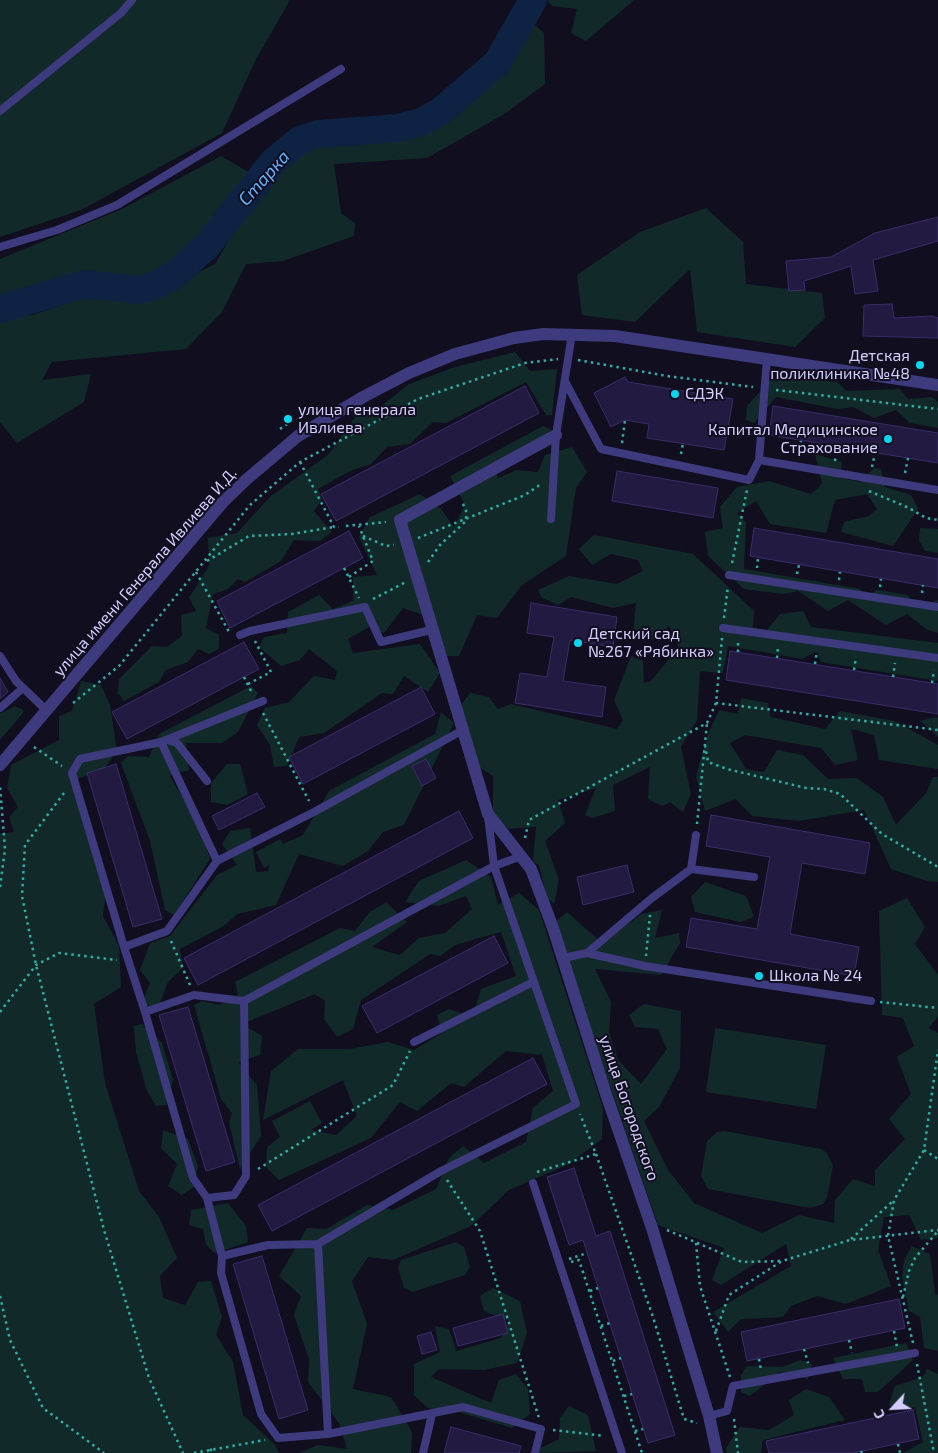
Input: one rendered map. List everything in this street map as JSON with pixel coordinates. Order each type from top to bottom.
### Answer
[{"type":"street","name":"улица имени Генерала Ивлиева И.Д.","points":[[0,765],[224,502],[270,458],[298,436],[371,393],[410,373],[455,354],[514,338],[572,334],[615,336],[938,385]]},
{"type":"street","points":[[400,520],[556,435]]},
{"type":"street","name":"улица Богородского","points":[[400,520],[431,630],[488,814],[531,869],[563,958],[606,1094],[652,1228],[710,1416],[716,1453]]},
{"type":"lane","points":[[0,111],[120,13],[132,0]]},
{"type":"lane","points":[[0,247],[57,230],[117,205],[341,69]]},
{"type":"lane","points":[[551,519],[556,435],[566,383],[572,334]]},
{"type":"lane","points":[[566,383],[601,449],[749,480],[759,460],[767,358]]},
{"type":"lane","points":[[759,460],[938,490]]},
{"type":"lane","points":[[729,575],[938,607]]},
{"type":"lane","points":[[240,635],[250,631],[364,607],[381,642],[431,630]]},
{"type":"lane","points":[[723,628],[938,658]]},
{"type":"lane","points":[[0,656],[22,688],[46,710]]},
{"type":"lane","points":[[0,708],[22,688]]},
{"type":"lane","points":[[260,702],[164,741],[80,759],[72,773],[145,1012],[193,1178],[207,1198],[222,1256],[221,1273],[261,1414],[278,1438],[328,1434],[463,1407],[541,1429],[535,1453]]},
{"type":"lane","points":[[124,947],[167,931],[217,861],[314,812],[463,730]]},
{"type":"lane","points":[[164,741],[177,743],[207,781]]},
{"type":"lane","points":[[164,741],[217,861]]},
{"type":"lane","points":[[222,1256],[268,1245],[318,1244],[441,1171],[576,1104],[494,866],[488,814]]},
{"type":"lane","points":[[691,870],[696,836]]},
{"type":"lane","points":[[145,1012],[194,995],[244,1001],[494,866],[522,856]]},
{"type":"lane","points":[[587,953],[652,898],[691,870],[754,877]]},
{"type":"lane","points":[[563,958],[587,953],[645,966],[871,1001]]},
{"type":"lane","points":[[414,1042],[533,982]]},
{"type":"lane","points":[[207,1198],[234,1195],[246,1176],[244,1001]]},
{"type":"lane","points":[[535,1181],[622,1453]]},
{"type":"lane","points":[[318,1244],[328,1434]]},
{"type":"lane","points":[[710,1416],[727,1411],[733,1386],[915,1353]]},
{"type":"lane","points":[[423,1453],[432,1414]]},
{"type":"path","points":[[70,705],[119,666],[250,506],[300,462],[418,399],[525,363],[569,358],[667,376],[938,409]]},
{"type":"path","points":[[280,429],[296,418]]},
{"type":"path","points":[[620,453],[625,420]]},
{"type":"path","points":[[833,472],[837,447]]},
{"type":"path","points":[[870,478],[875,453]]},
{"type":"path","points":[[902,484],[908,458]]},
{"type":"path","points":[[300,462],[334,527]]},
{"type":"path","points":[[363,536],[386,546],[406,544],[524,495],[554,475]]},
{"type":"path","points":[[696,836],[707,723],[716,703],[729,575],[749,480]]},
{"type":"path","points":[[427,564],[440,545],[466,521],[466,510],[456,489]]},
{"type":"path","points":[[866,490],[909,508],[926,518],[938,520]]},
{"type":"path","points":[[346,526],[400,520]]},
{"type":"path","points":[[349,577],[372,561],[359,526]]},
{"type":"path","points":[[204,563],[249,536],[292,534],[339,527]]},
{"type":"path","points":[[344,568],[364,607],[366,603],[416,577]]},
{"type":"path","points":[[196,572],[231,637]]},
{"type":"path","points":[[248,684],[271,672],[250,631]]},
{"type":"path","points":[[244,677],[260,702],[314,812]]},
{"type":"path","points":[[716,703],[938,730]]},
{"type":"path","points":[[522,856],[529,820],[707,723]]},
{"type":"path","points":[[705,745],[708,762],[726,769],[840,794],[882,834],[938,867]]},
{"type":"path","points":[[34,747],[72,773]]},
{"type":"path","points":[[0,787],[4,852],[0,887]]},
{"type":"path","points":[[64,793],[25,845],[22,896],[36,965],[104,1230],[149,1378],[183,1453]]},
{"type":"path","points":[[0,855],[4,852]]},
{"type":"path","points":[[645,966],[652,898]]},
{"type":"path","points":[[167,931],[194,995]]},
{"type":"path","points":[[0,1012],[36,965],[59,953],[129,961]]},
{"type":"path","points":[[871,1001],[938,1008]]},
{"type":"path","points":[[246,1176],[393,1085],[414,1042]]},
{"type":"path","points":[[850,1240],[894,1200],[924,1150],[938,1050]]},
{"type":"path","points":[[933,1076],[938,1076]]},
{"type":"path","points":[[576,1104],[596,1154],[653,1317],[684,1419],[690,1421]]},
{"type":"path","points":[[924,1150],[938,1159]]},
{"type":"path","points":[[535,1181],[536,1173],[596,1154]]},
{"type":"path","points":[[441,1171],[480,1231],[539,1410],[541,1429],[616,1438]]},
{"type":"path","points":[[894,1200],[888,1236],[915,1353],[934,1453]]},
{"type":"path","points":[[662,1228],[742,1262],[782,1262]]},
{"type":"path","points":[[716,1331],[729,1296],[782,1262],[850,1240],[938,1231]]},
{"type":"path","points":[[902,1299],[908,1271],[915,1258],[938,1231]]},
{"type":"path","points":[[696,1243],[700,1286],[733,1386]]},
{"type":"path","points":[[587,1253],[565,1260],[566,1263],[580,1260],[642,1453]]},
{"type":"path","points":[[590,1291],[598,1288]]},
{"type":"path","points":[[0,1296],[10,1340],[43,1408],[104,1453]]},
{"type":"path","points":[[601,1326],[610,1323]]},
{"type":"path","points":[[612,1361],[621,1358]]},
{"type":"path","points":[[624,1396],[632,1394]]},
{"type":"path","points":[[635,1431],[643,1429]]},
{"type":"path","points":[[194,1453],[278,1438]]},
{"type":"path","points":[[898,1444],[900,1453]]},
{"type":"path","points":[[210,1449],[214,1453]]},
{"type":"green space","points":[[0,0],[290,0],[255,61],[222,133],[81,210],[0,237]]},
{"type":"green space","points":[[547,0],[634,0],[586,41],[571,33],[577,9],[552,6]]},
{"type":"green space","points":[[528,19],[544,33],[545,84],[506,113],[427,158],[334,164],[341,213],[355,223],[354,236],[283,261],[246,264],[222,312],[186,349],[52,362],[42,380],[91,374],[84,402],[17,443],[0,422],[0,317],[32,315],[83,298],[139,302],[215,264],[245,213],[295,157],[325,141],[403,139],[445,117],[491,78]]},
{"type":"green space","points":[[221,156],[250,173],[201,244],[150,281],[89,278],[0,303],[0,259],[122,209]]},
{"type":"green space","points":[[706,208],[743,242],[746,284],[822,293],[825,318],[795,347],[697,332],[690,269],[635,322],[582,315],[577,275],[640,232]]},
{"type":"green space","points":[[515,352],[530,371],[557,369],[552,415],[546,415],[526,382],[446,423],[433,422],[410,444],[387,447],[371,464],[350,471],[318,489],[322,499],[314,511],[332,532],[320,541],[294,540],[281,561],[245,582],[238,579],[228,589],[213,594],[206,628],[219,635],[219,649],[209,654],[198,649],[188,662],[166,670],[159,682],[124,701],[118,693],[119,679],[152,646],[167,647],[182,636],[181,615],[196,611],[189,598],[209,566],[208,538],[237,533],[271,496],[329,454],[358,413],[376,410],[409,384],[455,367]]},
{"type":"green space","points":[[774,376],[837,382],[847,391],[900,389],[908,399],[932,397],[938,402],[938,428],[910,423],[896,410],[874,418],[853,407],[838,409],[776,397],[754,423],[746,420],[747,406]]},
{"type":"green space","points":[[543,426],[552,430],[494,466],[498,478],[517,470],[538,472],[545,455],[572,447],[587,472],[576,488],[566,556],[522,585],[497,618],[477,615],[459,656],[444,656],[434,619],[403,608],[384,633],[369,627],[348,639],[353,653],[420,644],[440,673],[428,692],[404,676],[393,694],[382,693],[324,733],[299,737],[287,766],[274,767],[270,745],[257,725],[265,708],[289,702],[314,676],[335,680],[337,671],[309,649],[300,660],[281,666],[259,647],[264,637],[287,633],[288,612],[319,595],[333,609],[353,601],[353,577],[377,575],[359,537],[370,517],[420,494],[441,509],[454,527],[465,505],[450,476]]},
{"type":"green space","points":[[815,454],[842,462],[840,478],[860,482],[874,468],[881,469],[885,487],[911,495],[918,509],[893,546],[841,532],[844,522],[869,516],[877,509],[867,494],[835,500],[826,533],[770,524],[756,501],[737,513],[746,522],[744,569],[860,589],[865,597],[877,590],[908,595],[916,608],[938,600],[938,633],[926,629],[907,614],[886,625],[848,600],[828,611],[798,591],[783,594],[744,589],[708,556],[705,532],[723,528],[720,507],[737,487],[769,481],[811,494],[822,484]]},
{"type":"green space","points":[[920,528],[938,529],[938,553],[925,551],[919,540]]},
{"type":"green space","points":[[594,535],[693,554],[754,611],[753,627],[767,630],[780,614],[803,611],[811,627],[938,643],[938,681],[821,662],[817,651],[802,659],[728,646],[723,673],[700,671],[697,720],[681,747],[691,794],[683,812],[670,802],[662,806],[648,799],[650,767],[613,785],[615,811],[592,818],[585,815],[596,788],[558,800],[565,823],[545,841],[559,880],[554,904],[547,898],[539,865],[533,862],[536,827],[508,829],[493,814],[493,776],[477,766],[461,705],[470,693],[489,697],[498,709],[511,704],[617,729],[623,720],[614,700],[631,656],[643,661],[644,683],[651,681],[679,647],[669,626],[653,640],[633,633],[636,603],[613,608],[571,597],[558,605],[541,597],[538,590],[569,576],[617,584],[643,571],[638,560],[611,554],[592,565],[579,549]]},
{"type":"green space","points":[[81,681],[101,685],[110,705],[117,751],[103,770],[74,780],[106,889],[103,916],[119,946],[121,987],[94,1004],[105,1083],[139,1191],[159,1217],[177,1258],[160,1276],[163,1298],[185,1305],[198,1282],[211,1281],[222,1317],[216,1335],[233,1362],[243,1415],[275,1445],[279,1453],[0,1453],[0,834],[14,832],[9,817],[18,807],[7,788],[11,765],[59,740],[59,716],[72,711]]},
{"type":"green space","points":[[251,686],[258,693],[238,732],[222,743],[186,743],[189,770],[170,776],[199,826],[210,859],[174,915],[165,910],[150,841],[121,763],[128,756],[149,757],[159,734]]},
{"type":"green space","points":[[741,698],[768,703],[771,717],[825,729],[840,711],[895,721],[938,745],[938,769],[879,760],[874,735],[851,729],[858,760],[835,765],[821,748],[745,735],[730,743],[746,769],[764,772],[777,750],[803,755],[828,779],[857,778],[883,797],[896,825],[926,793],[933,777],[938,777],[938,882],[927,881],[891,869],[864,810],[799,821],[752,816],[736,799],[705,811],[696,776],[708,734],[719,710],[738,714]]},
{"type":"green space","points":[[15,706],[23,710],[23,713],[0,740],[0,714]]},
{"type":"green space","points":[[441,712],[454,723],[404,825],[383,832],[368,851],[343,866],[299,854],[276,905],[238,914],[222,927],[180,949],[183,968],[168,982],[157,1010],[141,1004],[150,983],[140,970],[150,943],[170,936],[217,875],[237,865],[222,844],[230,831],[250,828],[256,872],[268,871],[270,865],[264,868],[256,852],[280,839],[283,844],[303,835],[329,791],[435,734]]},
{"type":"green space","points":[[938,718],[938,737],[920,721]]},
{"type":"green space","points":[[227,764],[240,764],[248,794],[227,805],[211,802],[211,783]]},
{"type":"green space","points":[[466,860],[491,877],[498,905],[519,893],[539,910],[603,1108],[602,1139],[569,1164],[509,1190],[471,1226],[393,1260],[368,1257],[352,1281],[367,1324],[353,1389],[391,1397],[412,1432],[411,1453],[299,1453],[318,1445],[347,1449],[339,1423],[308,1382],[309,1359],[294,1315],[301,1296],[279,1276],[307,1228],[326,1229],[367,1205],[393,1210],[436,1189],[449,1158],[463,1146],[484,1163],[526,1142],[533,1108],[553,1091],[542,1055],[506,1051],[464,1087],[451,1083],[417,1111],[400,1102],[371,1138],[279,1180],[266,1167],[267,1147],[280,1137],[272,1121],[310,1101],[322,1123],[311,1130],[336,1135],[357,1116],[343,1080],[263,1120],[271,1071],[298,1049],[350,1049],[388,1042],[414,1050],[442,1033],[437,1015],[449,1009],[472,1017],[481,989],[516,976],[501,932],[455,945],[440,956],[430,954],[361,1000],[353,1029],[337,1037],[324,1019],[325,1001],[315,994],[242,1024],[262,1036],[260,1055],[238,1062],[257,1085],[261,1136],[240,1169],[229,1122],[232,1113],[221,1099],[194,1005],[202,1001],[219,1005],[238,995],[235,982],[340,928],[355,931],[370,912],[386,902],[407,922],[372,947],[400,955],[419,938],[445,933],[472,909],[466,896],[439,906],[405,902],[419,881]]},
{"type":"green space","points":[[705,882],[746,896],[754,917],[740,922],[695,912],[691,897]]},
{"type":"green space","points":[[907,898],[925,927],[915,944],[938,975],[938,1016],[929,1028],[938,1033],[938,1238],[921,1240],[909,1215],[884,1217],[878,1250],[891,1286],[846,1304],[817,1296],[791,1306],[783,1317],[741,1319],[728,1332],[713,1312],[791,1266],[786,1244],[721,1285],[712,1280],[724,1248],[658,1225],[554,923],[567,912],[603,944],[641,914],[662,910],[655,938],[679,933],[680,943],[661,975],[595,969],[611,1002],[609,1032],[618,1060],[641,1084],[667,1049],[658,1029],[635,1027],[629,1015],[644,1004],[681,1011],[680,1068],[659,1107],[644,1121],[668,1170],[694,1203],[762,1233],[799,1215],[834,1223],[835,1200],[853,1179],[875,1186],[875,1170],[905,1139],[889,1119],[911,1094],[897,1057],[914,1046],[903,1018],[882,1015],[879,911]]},
{"type":"green space","points":[[142,1024],[162,1043],[173,1080],[167,1105],[156,1106],[147,1091],[136,1052],[134,1026]]},
{"type":"green space","points":[[715,1028],[826,1045],[816,1109],[706,1092]]},
{"type":"green space","points":[[163,1130],[188,1139],[198,1166],[194,1187],[182,1195],[168,1186],[177,1164],[161,1148]]},
{"type":"green space","points":[[725,1131],[821,1149],[827,1153],[833,1166],[827,1197],[823,1204],[810,1208],[708,1189],[701,1176],[707,1141],[717,1132]]},
{"type":"green space","points":[[228,1203],[246,1226],[248,1242],[215,1253],[206,1245],[203,1229],[189,1225],[191,1210]]},
{"type":"green space","points":[[456,1242],[464,1247],[470,1267],[465,1275],[412,1292],[404,1288],[398,1268],[401,1260]]},
{"type":"green space","points":[[912,1246],[930,1254],[935,1294],[938,1295],[938,1351],[924,1348],[920,1317],[909,1311],[902,1278],[904,1260]]},
{"type":"green space","points":[[493,1288],[520,1301],[527,1333],[517,1363],[484,1370],[439,1369],[431,1377],[491,1403],[499,1380],[516,1374],[528,1389],[530,1414],[512,1428],[462,1413],[428,1408],[414,1395],[414,1364],[440,1352],[435,1326],[449,1329],[456,1351],[501,1338],[509,1321],[484,1311],[480,1296]]},
{"type":"green space","points":[[906,1343],[913,1360],[878,1392],[865,1392],[862,1379],[843,1379],[833,1358]]},
{"type":"green space","points":[[800,1360],[812,1364],[808,1379],[780,1372],[750,1396],[741,1392],[741,1375],[747,1366],[783,1367]]},
{"type":"green space","points":[[927,1369],[938,1374],[938,1453],[903,1453],[923,1442],[915,1407],[897,1409],[889,1405],[895,1386],[923,1377]]},
{"type":"green space","points":[[806,1389],[829,1397],[845,1420],[763,1440],[761,1453],[727,1453],[726,1448],[740,1427],[769,1430],[794,1415],[789,1400]]},
{"type":"green space","points":[[569,1406],[588,1415],[596,1451],[539,1453],[541,1448],[559,1439],[560,1418]]},
{"type":"building","points":[[938,217],[938,241],[873,260],[878,291],[855,294],[851,266],[804,281],[805,290],[789,291],[786,261],[831,257],[875,233]]},
{"type":"building","points":[[892,304],[894,318],[932,316],[938,318],[938,338],[863,336],[864,305]]},
{"type":"building","points":[[625,377],[628,382],[733,399],[724,450],[647,438],[649,424],[625,420],[611,427],[594,393]]},
{"type":"building","points":[[525,386],[539,413],[336,521],[321,494]]},
{"type":"building","points":[[773,406],[938,433],[938,463],[769,435]]},
{"type":"building","points":[[617,471],[718,488],[713,518],[612,501]]},
{"type":"building","points":[[754,528],[938,559],[938,588],[750,556]]},
{"type":"building","points":[[349,531],[363,558],[230,628],[217,601]]},
{"type":"building","points":[[531,603],[617,617],[613,647],[570,640],[563,681],[606,687],[602,717],[515,703],[520,673],[547,677],[554,637],[527,633]]},
{"type":"building","points":[[244,642],[259,669],[127,739],[112,712]]},
{"type":"building","points":[[730,651],[938,684],[938,714],[726,680]]},
{"type":"building","points":[[0,678],[8,692],[0,699]]},
{"type":"building","points":[[421,687],[435,714],[303,784],[289,757]]},
{"type":"building","points":[[426,759],[436,778],[422,786],[412,766]]},
{"type":"building","points":[[116,764],[162,919],[133,927],[87,773]]},
{"type":"building","points":[[257,793],[265,807],[219,830],[212,816]]},
{"type":"building","points":[[459,811],[473,838],[198,985],[184,958]]},
{"type":"building","points":[[711,815],[870,843],[865,874],[802,863],[790,934],[859,947],[854,976],[686,947],[691,918],[757,929],[770,857],[706,846]]},
{"type":"building","points":[[627,865],[634,892],[583,905],[577,877]]},
{"type":"building","points":[[494,936],[508,963],[377,1033],[362,1006]]},
{"type":"building","points":[[188,1007],[235,1162],[206,1171],[159,1015]]},
{"type":"building","points":[[533,1058],[547,1084],[272,1231],[258,1205]]},
{"type":"building","points":[[574,1168],[596,1236],[610,1231],[675,1435],[648,1443],[583,1240],[569,1245],[547,1177]]},
{"type":"building","points":[[262,1256],[308,1410],[279,1419],[233,1264]]},
{"type":"building","points":[[899,1299],[905,1328],[747,1361],[741,1332]]},
{"type":"building","points":[[503,1314],[508,1333],[458,1346],[453,1328]]},
{"type":"building","points":[[431,1332],[437,1350],[422,1354],[417,1336]]},
{"type":"building","points":[[913,1410],[919,1439],[853,1453],[769,1453],[766,1441]]},
{"type":"building","points":[[451,1427],[521,1446],[519,1453],[444,1453]]},
{"type":"waterway","name":"Старка","points":[[0,309],[84,284],[139,290],[154,286],[173,276],[206,247],[274,161],[300,140],[318,134],[398,128],[421,122],[441,111],[497,63],[533,0]]},
{"type":"place","name":"Детская поликлиника №48","points":[[920,365]]},
{"type":"place","name":"СДЭК","points":[[675,394]]},
{"type":"place","name":"улица генерала Ивлиева","points":[[288,419]]},
{"type":"place","name":"Капитал Медицинское Страхование","points":[[888,439]]},
{"type":"place","name":"Детский сад №267 «Рябинка»","points":[[578,643]]},
{"type":"place","name":"Школа № 24","points":[[759,976]]}]
